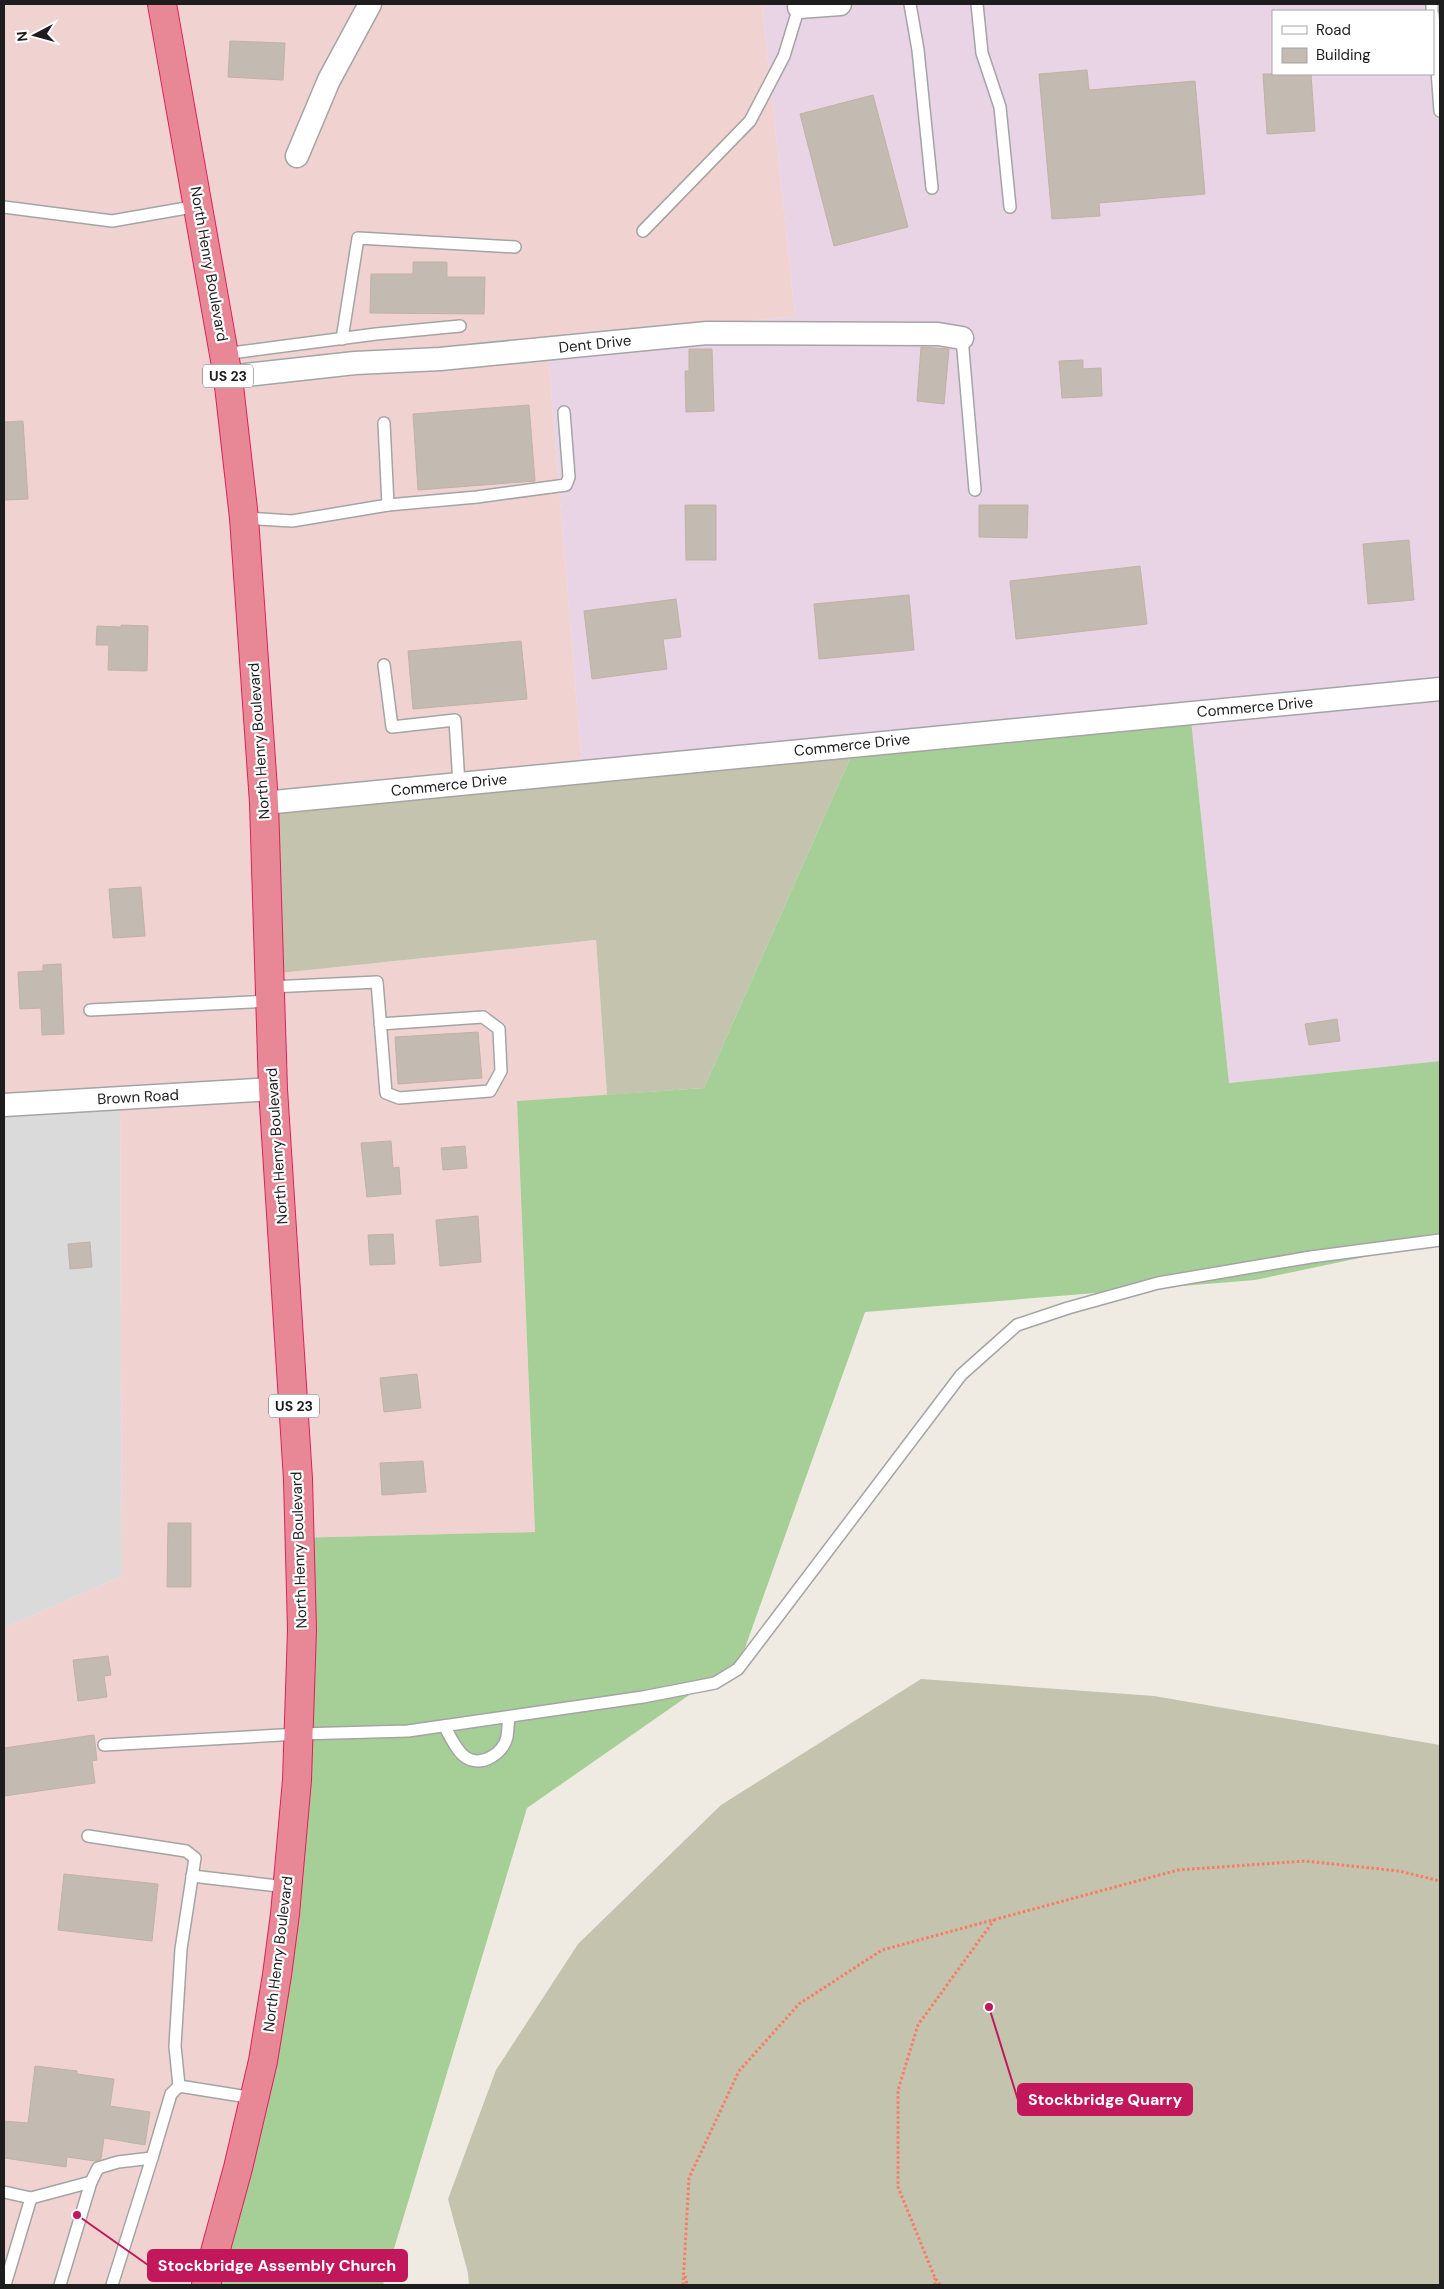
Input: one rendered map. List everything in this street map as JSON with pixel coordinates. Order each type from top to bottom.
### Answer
[{"type":"highway","name":"North Henry Boulevard","points":[[162,4],[226,366],[244,518],[264,803],[273,1090],[298,1479],[302,1630],[299,1734],[287,1887],[274,1998],[238,2168],[206,2285]]},
{"type":"street","points":[[297,156],[329,80],[370,4]]},
{"type":"street","points":[[799,7],[840,4]]},
{"type":"street","name":"Dent Drive","points":[[226,366],[355,364],[440,359],[707,333],[938,334],[962,338]]},
{"type":"street","name":"Commerce Drive","points":[[264,803],[1440,689]]},
{"type":"street","name":"Brown Road","points":[[4,1105],[273,1090]]},
{"type":"lane","points":[[910,4],[918,50],[932,188]]},
{"type":"lane","points":[[977,4],[982,53],[1000,107],[1010,207]]},
{"type":"lane","points":[[643,231],[750,121],[784,56],[799,7]]},
{"type":"lane","points":[[1434,29],[1440,111]]},
{"type":"lane","points":[[4,207],[112,221],[199,206]]},
{"type":"lane","points":[[342,339],[358,238],[515,247]]},
{"type":"lane","points":[[226,366],[342,339],[460,326]]},
{"type":"lane","points":[[962,338],[975,490]]},
{"type":"lane","points":[[244,518],[292,521],[388,505],[477,497],[566,484],[569,477],[564,412]]},
{"type":"lane","points":[[384,423],[388,505]]},
{"type":"lane","points":[[384,665],[392,728],[455,720],[459,784]]},
{"type":"lane","points":[[90,1010],[270,994],[377,982],[380,1024],[386,1093],[399,1098],[490,1091],[501,1071],[499,1029],[483,1017],[380,1024]]},
{"type":"lane","points":[[104,1744],[299,1734],[408,1731],[643,1697],[715,1683],[738,1669],[961,1375],[1017,1325],[1068,1308],[1158,1283],[1311,1257],[1440,1240]]},
{"type":"lane","points":[[444,1726],[460,1752],[466,1758],[478,1761],[492,1757],[507,1738],[509,1717]]},
{"type":"lane","points":[[88,1836],[186,1852],[195,1858],[181,1949],[175,2046],[179,2086]]},
{"type":"lane","points":[[192,1876],[287,1887]]},
{"type":"lane","points":[[179,2086],[254,2098]]},
{"type":"lane","points":[[112,2285],[171,2094],[179,2086]]},
{"type":"lane","points":[[60,2285],[91,2182],[98,2168],[118,2162],[152,2158]]},
{"type":"lane","points":[[4,2192],[31,2198],[91,2182]]},
{"type":"lane","points":[[5,2285],[31,2198]]},
{"type":"path","points":[[683,2285],[689,2178],[740,2071],[799,2004],[882,1950],[1178,1870],[1305,1861],[1399,1870],[1440,1881]]},
{"type":"path","points":[[940,2285],[935,2278],[898,2187],[898,2090],[918,2025],[994,1920]]},
{"type":"path","points":[[684,2273],[687,2285]]},
{"type":"path","points":[[935,2278],[935,2285]]},
{"type":"shaded area","points":[[4,4],[762,4],[795,316],[547,342],[582,765],[280,973],[596,940],[607,1095],[517,1101],[535,1532],[292,1538],[306,1750],[213,2285],[4,2285],[4,1628],[122,1576],[120,1102],[4,1114]]},
{"type":"shaded area","points":[[762,4],[1440,4],[1440,1061],[1229,1083],[1191,720],[582,765],[547,342],[795,316]]},
{"type":"shaded area","points":[[856,745],[704,1088],[607,1095],[596,940],[280,973],[264,805]]},
{"type":"shaded area","points":[[120,1101],[122,1576],[4,1628],[4,1114]]},
{"type":"shaded area","points":[[921,1679],[1154,1696],[1440,1745],[1440,2285],[469,2285],[468,2273],[448,2199],[496,2070],[578,1944],[721,1805]]},
{"type":"green space","points":[[1191,720],[1229,1083],[1440,1061],[1440,1241],[1255,1280],[865,1312],[741,1659],[527,1808],[383,2285],[213,2285],[287,1936],[292,1538],[535,1532],[517,1101],[704,1088],[856,745]]},
{"type":"building","points":[[230,41],[285,43],[283,80],[228,77]]},
{"type":"building","points":[[1087,70],[1089,90],[1195,81],[1205,194],[1099,203],[1100,216],[1052,219],[1039,74]]},
{"type":"building","points":[[1263,74],[1311,75],[1315,131],[1267,134]]},
{"type":"building","points":[[873,95],[908,227],[834,246],[800,114]]},
{"type":"building","points":[[413,262],[447,262],[447,277],[485,277],[484,314],[370,313],[371,274],[413,274]]},
{"type":"building","points":[[921,347],[949,349],[944,404],[917,401]]},
{"type":"building","points":[[689,349],[712,349],[714,411],[686,412],[685,371],[689,371]]},
{"type":"building","points":[[1083,360],[1083,369],[1101,368],[1102,396],[1062,398],[1059,361]]},
{"type":"building","points":[[529,405],[535,481],[418,490],[413,414]]},
{"type":"building","points":[[23,421],[28,499],[4,500],[4,422]]},
{"type":"building","points":[[685,505],[716,505],[716,560],[686,560]]},
{"type":"building","points":[[979,505],[1028,505],[1027,538],[979,537]]},
{"type":"building","points":[[1409,540],[1414,600],[1368,604],[1363,544]]},
{"type":"building","points":[[1140,566],[1147,624],[1016,639],[1010,581]]},
{"type":"building","points":[[909,595],[914,650],[819,659],[814,604]]},
{"type":"building","points":[[676,599],[681,637],[663,639],[667,669],[592,679],[584,611]]},
{"type":"building","points":[[121,625],[148,626],[147,671],[108,670],[109,645],[96,645],[97,626],[121,627]]},
{"type":"building","points":[[521,641],[527,699],[413,709],[408,651]]},
{"type":"building","points":[[141,887],[145,936],[113,938],[109,889]]},
{"type":"building","points":[[61,964],[64,1034],[42,1035],[41,1008],[20,1009],[18,972],[43,971],[43,965]]},
{"type":"building","points":[[1337,1019],[1340,1041],[1309,1045],[1305,1024]]},
{"type":"building","points":[[478,1032],[482,1078],[398,1084],[395,1037]]},
{"type":"building","points":[[391,1141],[393,1168],[399,1167],[401,1194],[367,1197],[361,1143]]},
{"type":"building","points":[[465,1146],[467,1168],[443,1170],[441,1148]]},
{"type":"building","points":[[478,1216],[481,1262],[440,1266],[436,1220]]},
{"type":"building","points":[[393,1234],[395,1264],[370,1265],[368,1235]]},
{"type":"building","points":[[90,1242],[92,1267],[70,1269],[68,1244]]},
{"type":"building","points":[[417,1374],[421,1408],[384,1412],[380,1378]]},
{"type":"building","points":[[423,1461],[426,1492],[382,1495],[380,1463]]},
{"type":"building","points":[[168,1523],[191,1523],[191,1587],[167,1587]]},
{"type":"building","points":[[108,1656],[111,1675],[104,1676],[107,1697],[78,1701],[73,1660]]},
{"type":"building","points":[[94,1735],[97,1760],[92,1761],[95,1783],[4,1796],[4,1748]]},
{"type":"building","points":[[64,1874],[158,1884],[152,1941],[58,1930]]},
{"type":"building","points":[[35,2066],[77,2071],[77,2074],[114,2079],[110,2106],[150,2112],[145,2145],[104,2138],[101,2159],[95,2161],[67,2157],[66,2167],[4,2158],[4,2121],[28,2123]]},
{"type":"place","name":"Stockbridge Quarry","points":[[989,2007]]},
{"type":"place","name":"Stockbridge Assembly Church","points":[[77,2215]]}]
